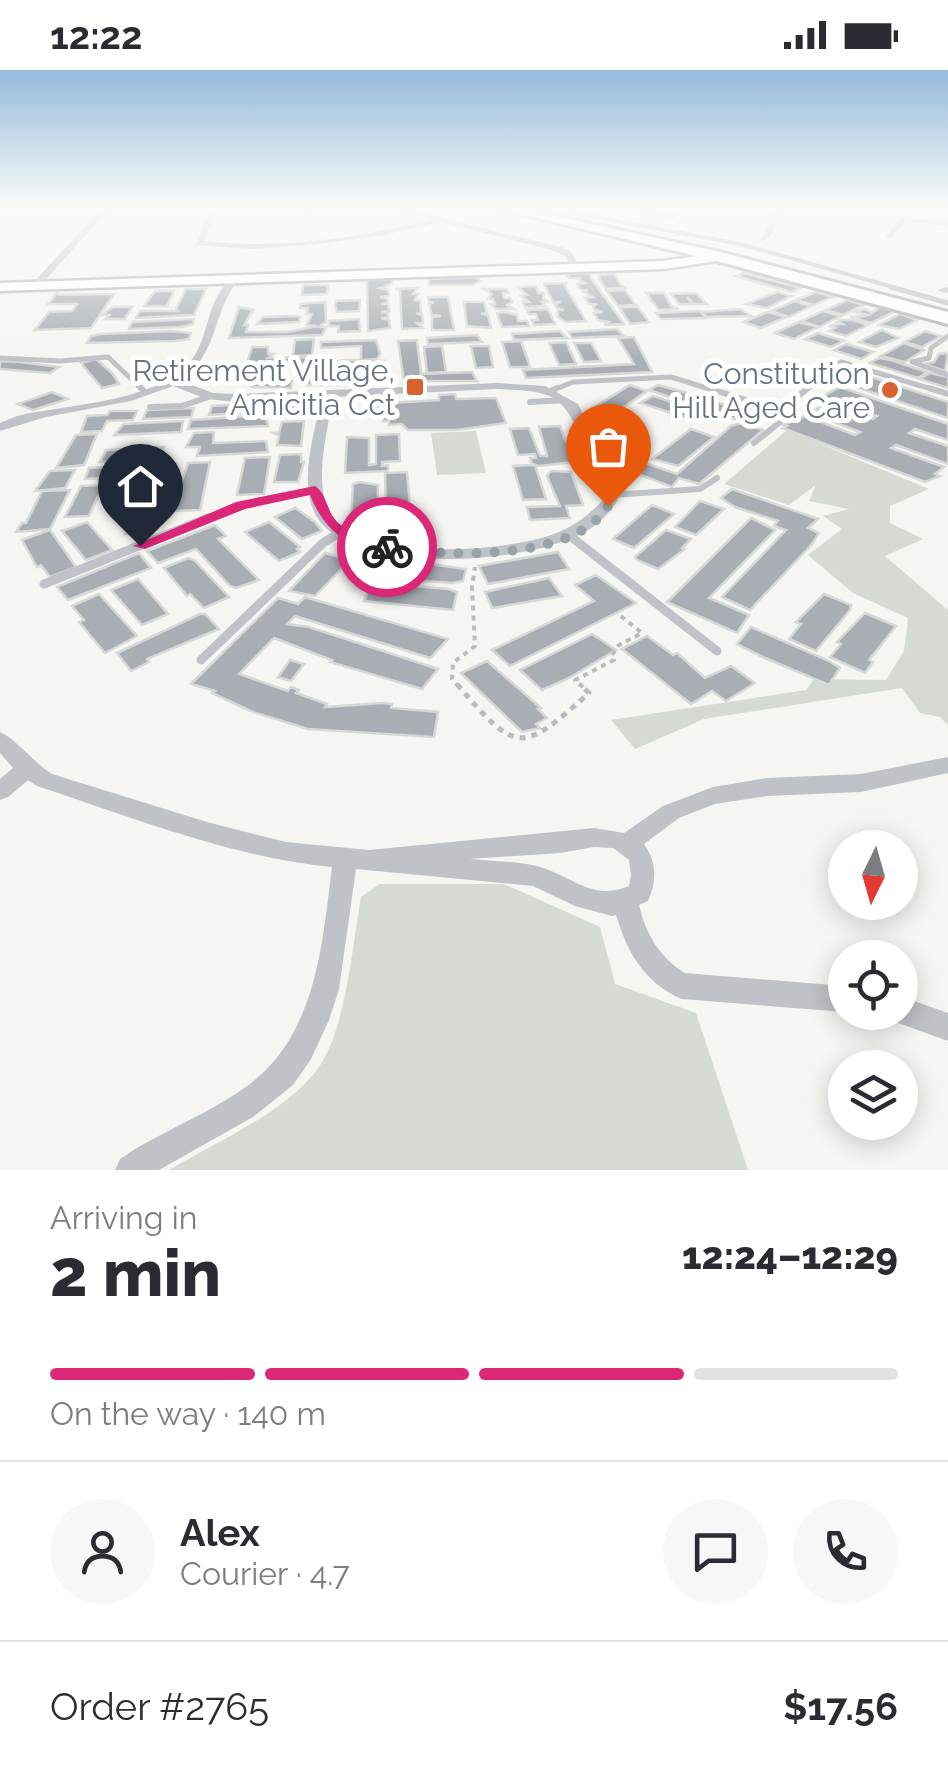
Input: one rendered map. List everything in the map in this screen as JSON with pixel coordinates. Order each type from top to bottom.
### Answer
[{"type":"highway","points":[[746,260],[760,268],[948,318]]},
{"type":"highway","points":[[772,260],[948,305]]},
{"type":"street","points":[[36,286],[58,260]]},
{"type":"street","points":[[572,260],[576,268]]},
{"type":"street","points":[[662,264],[676,260]]},
{"type":"street","points":[[662,264],[678,260]]},
{"type":"street","points":[[0,286],[662,264],[760,268]]},
{"type":"street","points":[[2,422],[144,392],[171,381],[198,360],[232,281]]},
{"type":"street","points":[[171,381],[211,396],[503,386],[551,391],[568,400],[612,495],[600,517],[570,536],[513,550],[453,554],[382,546],[340,532],[327,520],[315,490],[327,394]]},
{"type":"street","points":[[0,740],[27,769],[81,793],[286,852],[535,876],[602,904],[626,902],[639,893],[645,864],[626,844],[596,838],[359,858]]},
{"type":"street","points":[[626,844],[671,812],[713,796],[767,787],[860,784],[948,764]]},
{"type":"street","points":[[0,791],[27,769]]},
{"type":"street","points":[[130,1170],[256,1098],[298,1059],[318,1011],[359,858]]},
{"type":"street","points":[[626,902],[630,927],[647,959],[682,986],[828,998]]},
{"type":"street","points":[[918,1016],[948,1027]]},
{"type":"lane","points":[[948,336],[931,348],[930,358],[912,362],[948,375]]},
{"type":"lane","points":[[0,358],[60,361],[108,357],[144,392]]},
{"type":"lane","points":[[780,411],[841,362],[948,394]]},
{"type":"lane","points":[[551,391],[573,382],[671,377],[780,411]]},
{"type":"lane","points":[[150,407],[182,406],[211,396]]},
{"type":"lane","points":[[530,402],[568,400]]},
{"type":"lane","points":[[754,443],[780,422],[780,411]]},
{"type":"lane","points":[[612,495],[700,490],[717,478]]},
{"type":"lane","points":[[44,584],[241,505],[315,490]]},
{"type":"lane","points":[[201,660],[322,544],[340,532]]},
{"type":"lane","points":[[570,536],[717,652]]},
{"type":"path","points":[[478,563],[470,586],[477,614],[475,646],[450,671],[454,686],[478,704],[492,727],[502,734],[523,739],[542,735],[589,693],[575,680],[614,660],[612,655],[620,645],[642,633],[617,613]]},
{"type":"shaded area","points":[[787,430],[929,489],[890,506],[890,523],[923,539],[885,556],[948,610],[948,725],[940,717],[920,713],[902,688],[704,719],[635,749],[611,720],[806,690],[814,679],[886,680],[904,651],[908,618],[853,593],[808,555],[842,529],[823,516],[849,509],[809,501],[816,485],[789,505],[724,484]]},
{"type":"shaded area","points":[[476,431],[486,473],[437,475],[431,433]]},
{"type":"shaded area","points":[[380,884],[504,884],[600,927],[615,984],[696,1013],[748,1170],[169,1170],[245,1128],[281,1104],[312,1076],[333,1039],[340,1016],[361,897]]},
{"type":"building","points":[[591,273],[624,324],[604,325],[609,322],[598,320],[594,313],[603,312],[595,310],[593,306],[597,304],[589,304],[585,298],[593,297],[584,292],[588,290],[581,290],[577,284],[585,283],[566,274]]},
{"type":"building","points":[[744,273],[800,288],[791,292],[736,276]]},
{"type":"building","points":[[615,274],[625,288],[606,289],[600,275]]},
{"type":"building","points":[[475,277],[480,281],[472,285],[430,285],[428,279]]},
{"type":"building","points":[[393,279],[392,284],[380,288],[388,290],[389,296],[380,297],[387,298],[387,303],[381,304],[388,304],[389,311],[381,312],[388,313],[388,318],[381,318],[389,320],[390,328],[368,331],[367,280]]},
{"type":"building","points":[[566,283],[586,321],[566,322],[558,317],[558,310],[564,310],[555,304],[561,302],[553,302],[544,284]]},
{"type":"building","points":[[303,285],[328,285],[327,294],[302,295]]},
{"type":"building","points":[[536,286],[549,302],[542,302],[545,306],[525,307],[523,302],[529,302],[521,296],[527,295],[518,287]]},
{"type":"building","points":[[418,288],[413,294],[418,294],[415,300],[420,300],[421,313],[416,313],[422,315],[423,323],[417,323],[423,328],[402,329],[397,289]]},
{"type":"building","points":[[186,289],[206,289],[194,315],[136,318],[140,311],[178,311]]},
{"type":"building","points":[[484,289],[507,289],[509,293],[503,293],[504,298],[510,298],[512,302],[507,305],[514,309],[496,309],[491,304],[495,304],[493,299],[488,299],[492,294]]},
{"type":"building","points":[[625,290],[636,305],[618,306],[607,291]]},
{"type":"building","points":[[155,291],[174,291],[167,306],[144,306]]},
{"type":"building","points":[[778,292],[791,296],[767,308],[746,304]]},
{"type":"building","points":[[816,292],[833,297],[814,305],[796,300]]},
{"type":"building","points":[[57,293],[114,294],[91,328],[35,330],[49,312],[72,311],[77,304],[48,304]]},
{"type":"building","points":[[646,293],[664,293],[671,306],[679,309],[659,310]]},
{"type":"building","points":[[696,293],[707,304],[694,304],[687,297],[692,304],[679,304],[671,294]]},
{"type":"building","points":[[428,297],[448,297],[454,330],[432,330],[432,317],[441,316],[432,315],[429,304],[434,302],[429,303]]},
{"type":"building","points":[[360,300],[359,311],[337,312],[336,301]]},
{"type":"building","points":[[847,300],[864,305],[843,315],[826,310]]},
{"type":"building","points":[[794,301],[811,306],[789,317],[771,311]]},
{"type":"building","points":[[325,302],[326,322],[318,327],[326,327],[322,335],[229,338],[239,307],[253,310],[244,325],[248,325],[246,332],[288,332],[317,326],[307,325],[312,314],[307,314],[308,308],[300,308],[301,304]]},
{"type":"building","points":[[464,302],[484,302],[487,313],[481,314],[488,315],[491,328],[467,326]]},
{"type":"building","points":[[113,307],[132,307],[125,319],[105,319],[109,315],[102,315]]},
{"type":"building","points":[[619,307],[638,307],[649,322],[630,324]]},
{"type":"building","points":[[880,307],[896,311],[871,323],[850,317],[868,315],[855,312],[865,309],[872,313]]},
{"type":"building","points":[[548,309],[555,324],[534,325],[532,320],[538,320],[536,314],[527,310]]},
{"type":"building","points":[[740,309],[751,316],[707,317],[702,312]]},
{"type":"building","points":[[700,311],[706,318],[661,319],[656,313]]},
{"type":"building","points":[[823,311],[841,316],[819,327],[801,321]]},
{"type":"building","points":[[768,312],[786,317],[761,328],[743,322]]},
{"type":"building","points":[[497,313],[517,315],[518,321],[527,321],[529,326],[502,327]]},
{"type":"building","points":[[900,314],[917,320],[899,329],[879,325]]},
{"type":"building","points":[[263,317],[300,317],[299,322],[257,324]]},
{"type":"building","points":[[194,319],[193,324],[182,327],[129,329],[132,322]]},
{"type":"building","points":[[359,319],[360,331],[338,332],[339,326],[329,326],[329,321]]},
{"type":"building","points":[[799,322],[818,327],[794,339],[775,333]]},
{"type":"building","points":[[837,322],[868,325],[846,336],[829,331],[835,328],[829,326],[842,324]]},
{"type":"building","points":[[617,329],[624,336],[572,338],[569,332]]},
{"type":"building","points":[[882,330],[898,338],[876,347],[859,342]]},
{"type":"building","points":[[560,331],[567,338],[514,340],[512,334]]},
{"type":"building","points":[[925,331],[941,336],[922,347],[905,342]]},
{"type":"building","points":[[191,333],[189,339],[175,341],[87,343],[91,336],[101,334]]},
{"type":"building","points":[[818,333],[844,341],[831,347],[805,339]]},
{"type":"building","points":[[477,335],[482,342],[428,344],[427,338]]},
{"type":"building","points":[[634,337],[652,372],[526,378],[523,370],[634,364],[618,338]]},
{"type":"building","points":[[314,339],[312,355],[293,356],[295,340]]},
{"type":"building","points":[[376,340],[380,354],[377,359],[361,360],[361,346],[321,348],[321,342]]},
{"type":"building","points":[[417,340],[421,374],[472,372],[477,381],[404,381],[398,341]]},
{"type":"building","points":[[521,341],[530,367],[510,367],[502,342]]},
{"type":"building","points":[[566,342],[576,364],[559,365],[549,343]]},
{"type":"building","points":[[574,343],[591,343],[601,361],[584,362]]},
{"type":"building","points":[[904,343],[924,350],[905,362],[881,356]]},
{"type":"building","points":[[846,344],[873,352],[861,359],[834,350]]},
{"type":"building","points":[[442,346],[446,372],[427,373],[424,347]]},
{"type":"building","points":[[471,346],[489,346],[493,367],[476,368]]},
{"type":"building","points":[[252,347],[268,347],[268,354],[273,354],[268,358],[306,357],[306,364],[252,366],[247,364]]},
{"type":"building","points":[[948,353],[945,371],[924,364],[934,362],[939,354]]},
{"type":"building","points":[[879,358],[927,372],[918,378],[870,363]]},
{"type":"building","points":[[96,359],[119,384],[102,388],[81,363]]},
{"type":"building","points":[[0,361],[59,367],[50,373],[0,369]]},
{"type":"building","points":[[385,361],[386,370],[331,370],[331,363]]},
{"type":"building","points":[[306,366],[326,366],[325,378],[365,377],[365,385],[303,385]]},
{"type":"building","points":[[256,368],[276,369],[277,378],[273,381],[292,381],[291,388],[251,387]]},
{"type":"building","name":"Constitution Hill Aged Care","points":[[853,371],[948,402],[948,418],[841,382]]},
{"type":"building","points":[[930,373],[948,377],[948,388],[920,379]]},
{"type":"building","points":[[630,385],[647,391],[618,411],[598,405]]},
{"type":"building","points":[[658,385],[754,414],[741,421],[649,390]]},
{"type":"building","points":[[840,387],[948,424],[948,440],[915,429],[909,433],[948,446],[948,464],[896,445],[891,448],[944,467],[935,474],[940,476],[925,482],[783,428],[805,416],[855,435],[860,432],[810,413],[827,403],[873,419],[877,416],[821,397]]},
{"type":"building","points":[[52,392],[68,399],[33,410],[18,404]]},
{"type":"building","points":[[455,394],[456,399],[496,398],[506,423],[456,430],[408,430],[402,424],[389,425],[382,414],[377,414],[376,404],[439,400],[439,395]]},
{"type":"building","points":[[653,396],[707,414],[697,421],[640,403]]},
{"type":"building","points":[[290,401],[289,405],[307,405],[303,417],[284,418],[285,411],[209,415],[212,406]]},
{"type":"building","points":[[194,408],[191,417],[143,419],[147,410]]},
{"type":"building","points":[[110,411],[137,411],[133,420],[107,421],[102,431],[81,432],[87,416],[107,415]]},
{"type":"building","points":[[266,415],[268,426],[188,429],[191,420]]},
{"type":"building","points":[[597,415],[621,415],[625,424],[630,423],[632,427],[628,427],[639,449],[617,451]]},
{"type":"building","points":[[183,421],[181,432],[114,435],[124,424]]},
{"type":"building","points":[[304,421],[301,446],[277,445],[279,436],[274,433],[279,433],[282,422]]},
{"type":"building","points":[[742,423],[763,430],[699,484],[679,478],[672,487],[617,466],[631,458],[677,474],[731,426]]},
{"type":"building","points":[[560,426],[574,462],[539,466],[532,464],[530,458],[536,458],[535,454],[518,455],[510,429],[529,428],[540,456],[547,456],[539,427]]},
{"type":"building","points":[[691,429],[714,437],[678,466],[652,459]]},
{"type":"building","points":[[214,432],[213,443],[266,441],[268,452],[197,456],[200,447],[186,447],[194,433]]},
{"type":"building","points":[[97,434],[84,465],[56,468],[76,435]]},
{"type":"building","points":[[399,434],[400,461],[382,462],[382,466],[388,465],[388,471],[345,473],[347,437],[369,438],[369,465],[376,464],[376,435]]},
{"type":"building","points":[[164,447],[160,459],[154,461],[100,462],[106,450]]},
{"type":"building","points":[[301,454],[304,462],[298,482],[274,482],[280,455]]},
{"type":"building","points":[[270,457],[264,494],[237,495],[245,458]]},
{"type":"building","points":[[210,462],[200,510],[172,511],[188,463]]},
{"type":"building","points":[[166,464],[163,472],[176,475],[153,533],[125,534],[150,475],[85,479],[89,468]]},
{"type":"building","points":[[535,465],[546,499],[523,500],[513,466]]},
{"type":"building","points":[[75,470],[65,488],[35,491],[50,471]]},
{"type":"building","points":[[551,471],[571,472],[583,505],[566,506],[570,518],[530,520],[527,507],[560,506],[547,476]]},
{"type":"building","points":[[407,472],[410,507],[386,508],[385,473]]},
{"type":"building","points":[[353,484],[378,485],[377,514],[410,513],[410,528],[368,529],[368,518],[351,519]]},
{"type":"building","points":[[103,485],[89,516],[65,517],[81,486]]},
{"type":"building","points":[[732,489],[818,519],[808,528],[819,533],[812,544],[750,610],[722,597],[786,530],[774,526],[778,521],[735,507],[721,498]]},
{"type":"building","points":[[70,490],[50,529],[16,532],[26,523],[42,491]]},
{"type":"building","points":[[700,501],[724,509],[696,535],[675,527]]},
{"type":"building","points":[[652,505],[674,514],[634,548],[613,539]]},
{"type":"building","points":[[295,508],[322,531],[302,539],[275,517]]},
{"type":"building","points":[[751,518],[775,530],[709,598],[749,615],[737,633],[667,602]]},
{"type":"building","points":[[87,522],[112,550],[86,560],[62,531]]},
{"type":"building","points":[[269,522],[300,547],[300,552],[279,561],[245,532]]},
{"type":"building","points":[[215,525],[226,536],[218,539],[259,580],[236,588],[230,586],[196,549],[158,563],[147,551]]},
{"type":"building","points":[[50,530],[76,567],[50,577],[41,565],[37,567],[22,540]]},
{"type":"building","points":[[666,530],[691,539],[682,548],[685,549],[658,569],[637,560],[635,557]]},
{"type":"building","points":[[558,552],[569,569],[488,584],[479,566]]},
{"type":"building","points":[[139,553],[151,568],[68,600],[57,587]]},
{"type":"building","points":[[325,553],[347,559],[346,564],[315,596],[289,591]]},
{"type":"building","points":[[188,558],[229,597],[204,608],[190,594],[187,596],[164,568]]},
{"type":"building","points":[[374,562],[466,569],[463,581],[452,583],[368,577]]},
{"type":"building","points":[[596,575],[636,603],[510,666],[492,650],[594,601],[575,585]]},
{"type":"building","points":[[549,578],[562,596],[492,608],[485,592]]},
{"type":"building","points":[[138,579],[168,614],[142,625],[111,590]]},
{"type":"building","points":[[371,584],[457,592],[453,610],[364,601]]},
{"type":"building","points":[[99,594],[137,636],[105,653],[79,622],[84,620],[72,606]]},
{"type":"building","points":[[824,594],[851,605],[816,651],[789,639],[801,624],[796,622]]},
{"type":"building","points":[[305,597],[448,639],[430,658],[295,616],[287,624],[309,627],[438,669],[422,689],[330,662],[274,638],[239,674],[288,691],[291,687],[299,690],[296,693],[327,704],[325,707],[383,703],[392,704],[391,708],[438,712],[434,737],[308,729],[253,712],[212,693],[215,691],[191,684],[278,598],[298,604]]},
{"type":"building","points":[[865,613],[896,626],[869,660],[873,662],[865,673],[830,657],[841,644],[837,642]]},
{"type":"building","points":[[205,614],[219,629],[147,659],[149,662],[131,671],[117,653]]},
{"type":"building","points":[[751,627],[840,668],[829,685],[765,658],[737,644]]},
{"type":"building","points":[[592,634],[616,650],[569,678],[542,690],[520,670]]},
{"type":"building","points":[[647,636],[673,655],[677,653],[705,678],[731,666],[755,683],[726,701],[712,691],[691,704],[622,649]]},
{"type":"building","points":[[290,660],[304,664],[291,681],[278,677]]},
{"type":"building","points":[[487,661],[541,708],[538,709],[547,718],[536,724],[540,728],[522,732],[461,673]]},
{"type":"way so far","points":[[387,547],[453,554],[513,550],[570,536],[593,523],[608,506]]},
{"type":"place","name":"Retirement Village, Amicitia Cct","points":[[415,387]]},
{"type":"place","name":"Constitution Hill Aged Care","points":[[890,390]]},
{"type":"route","points":[[140,546],[241,505],[315,490],[327,520],[340,532],[387,547]]}]
